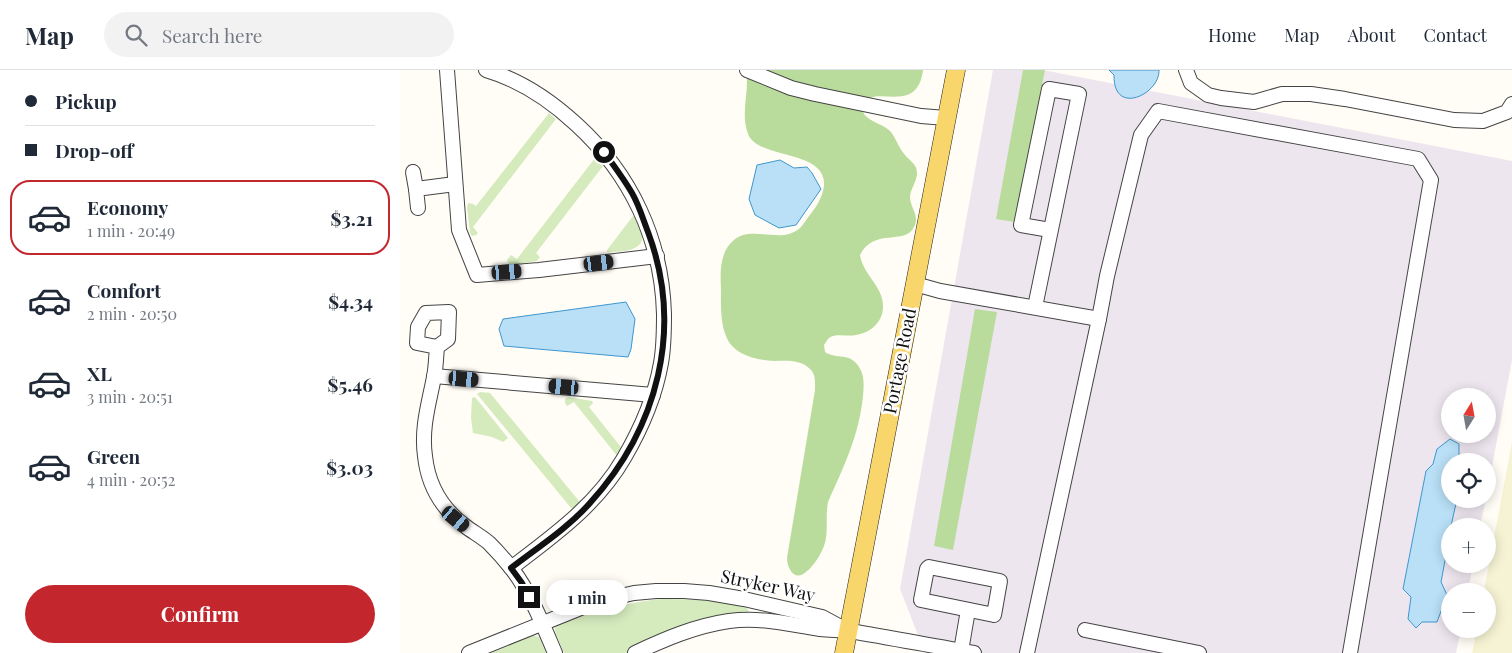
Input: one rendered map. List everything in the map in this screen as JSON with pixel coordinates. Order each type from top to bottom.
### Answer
[{"type":"main road","name":"Portage Road","points":[[844,653],[956,70]]},
{"type":"street","points":[[446,70],[459,230],[477,275],[539,270],[657,256]]},
{"type":"street","points":[[486,70],[516,82],[553,104],[604,152],[641,211],[657,256],[664,299],[662,362],[644,418],[624,459],[590,504],[511,568]]},
{"type":"street","points":[[747,70],[791,88],[815,94],[921,116],[946,118]]},
{"type":"street","points":[[1186,70],[1191,83],[1208,95],[1254,102],[1282,94],[1311,94],[1454,120],[1483,121],[1507,112],[1512,104]]},
{"type":"street","points":[[1035,307],[1079,94],[1049,89],[1021,225],[1050,230]]},
{"type":"street","points":[[1027,653],[1107,276],[1141,135],[1158,111],[1418,159],[1431,180],[1350,653]]},
{"type":"street","points":[[413,172],[418,208]]},
{"type":"street","points":[[416,189],[455,184]]},
{"type":"street","points":[[914,284],[940,291],[1099,319]]},
{"type":"street","points":[[437,347],[434,376],[423,436],[425,457],[432,488],[449,512],[490,544],[511,568],[522,583],[556,653]]},
{"type":"street","points":[[434,376],[653,394]]},
{"type":"street","points":[[929,567],[1000,581],[994,614],[968,610],[921,600],[929,567]]},
{"type":"street","name":"Stryker Way","points":[[469,653],[577,608],[614,596],[656,591],[709,593],[744,599],[822,617],[848,631]]},
{"type":"street","points":[[848,631],[968,652],[968,610]]},
{"type":"street","name":"Stryker Way","points":[[635,653],[680,633],[702,626],[730,621],[773,620],[820,629],[848,631]]},
{"type":"street","points":[[1085,630],[1199,653]]},
{"type":"shaded area","points":[[993,70],[1043,70],[1512,161],[1512,360],[1495,453],[1441,453],[1441,508],[1484,508],[1482,518],[1441,518],[1441,573],[1471,573],[1469,583],[1441,583],[1441,638],[1459,638],[1456,653],[925,653],[900,589]]},
{"type":"shaded area","points":[[1512,442],[1512,653],[1472,653],[1475,638],[1496,638],[1496,583],[1486,583],[1487,573],[1496,573],[1496,527]]},
{"type":"green space","points":[[746,70],[923,70],[919,84],[912,92],[903,96],[868,99],[863,106],[865,115],[891,132],[903,152],[916,167],[917,176],[910,198],[916,216],[916,223],[910,233],[873,241],[860,255],[865,269],[877,287],[882,300],[881,317],[875,326],[861,334],[832,337],[824,345],[825,352],[849,358],[856,363],[863,379],[863,396],[854,438],[828,502],[824,546],[812,567],[798,576],[790,570],[787,558],[815,390],[814,376],[810,369],[802,364],[793,361],[753,358],[734,348],[726,336],[722,319],[721,268],[726,249],[735,239],[742,235],[784,235],[793,233],[800,228],[817,206],[824,186],[822,174],[815,166],[804,160],[765,148],[754,142],[748,134],[745,118]]},
{"type":"green space","points":[[1023,70],[1045,70],[1015,222],[996,219]]},
{"type":"green space","points":[[549,113],[556,119],[473,227],[478,233],[472,236],[470,233],[468,203],[476,206]]},
{"type":"green space","points":[[595,158],[598,158],[603,166],[536,253],[540,257],[537,261],[511,265],[508,263],[507,260],[511,255],[517,259]]},
{"type":"green space","points":[[633,216],[639,226],[642,241],[630,250],[607,252],[607,250]]},
{"type":"green space","points":[[975,309],[997,312],[953,550],[934,546]]},
{"type":"green space","points":[[480,392],[490,393],[584,507],[576,514],[477,394]]},
{"type":"green space","points":[[475,397],[508,438],[503,442],[492,437],[473,433],[471,418],[472,398]]},
{"type":"green space","points":[[568,397],[592,401],[593,403],[589,407],[624,451],[618,457],[574,402],[567,406],[565,399]]},
{"type":"green space","points":[[659,599],[714,601],[747,608],[749,612],[748,614],[671,632],[626,653],[564,653],[555,632],[555,628],[560,624],[604,609]]},
{"type":"green space","points":[[532,635],[539,637],[546,653],[485,653]]},
{"type":"water","points":[[1109,70],[1159,70],[1157,79],[1152,87],[1145,93],[1128,98],[1121,95],[1116,88],[1114,75]]},
{"type":"water","points":[[780,160],[794,168],[807,167],[821,189],[796,225],[779,228],[755,215],[749,199],[757,165]]},
{"type":"water","points":[[626,302],[635,319],[631,349],[628,357],[504,346],[499,329],[503,319]]},
{"type":"water","points":[[1445,443],[1459,444],[1459,453],[1441,453],[1441,508],[1455,508],[1453,518],[1441,518],[1441,573],[1443,573],[1441,611],[1437,622],[1422,622],[1416,628],[1408,619],[1411,597],[1403,589],[1426,471],[1433,464],[1437,449]]},
{"type":"route","points":[[529,597],[511,568],[579,515],[612,476],[624,459],[644,418],[662,362],[664,299],[659,263],[641,211],[620,174],[604,152]]}]
